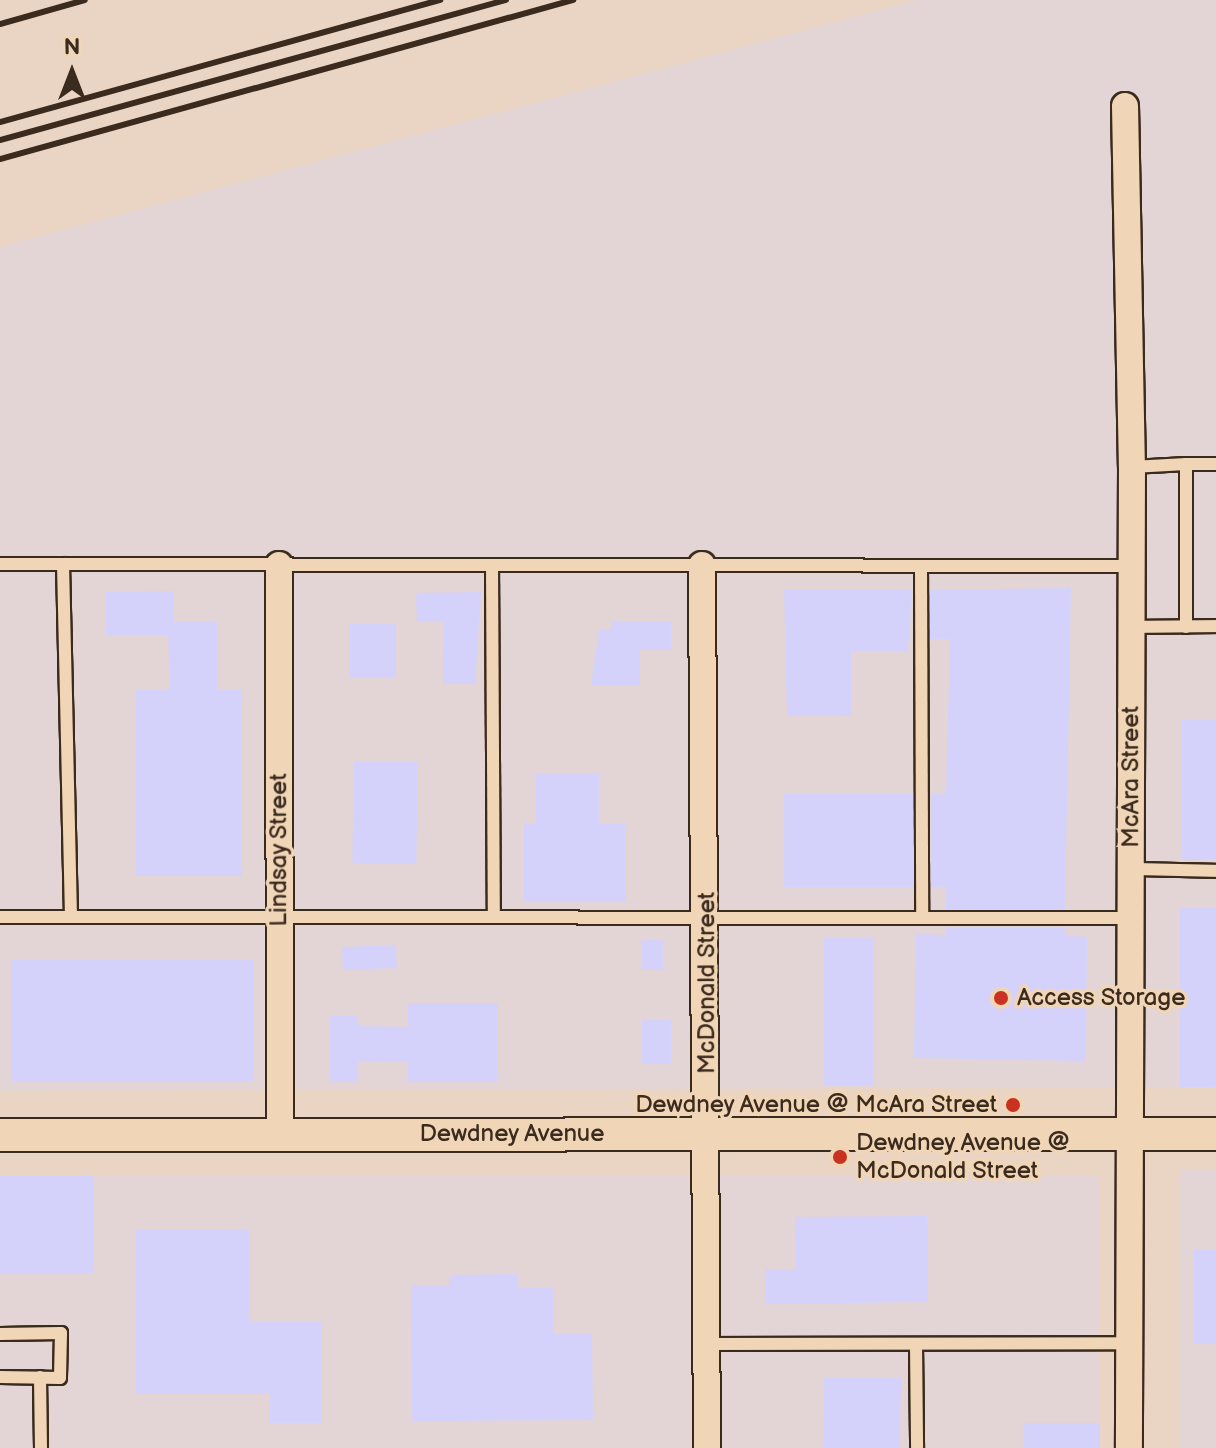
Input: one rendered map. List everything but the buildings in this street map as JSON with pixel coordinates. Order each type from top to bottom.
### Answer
[{"type":"street","name":"McAra Street","points":[[1125,106],[1132,467],[1128,566],[1132,627],[1129,1448]]},
{"type":"street","name":"Lindsay Street","points":[[279,565],[280,1134]]},
{"type":"street","name":"McDonald Street","points":[[702,565],[707,916],[707,1448]]},
{"type":"street","name":"Dewdney Avenue","points":[[0,1135],[1216,1134]]},
{"type":"lane","points":[[1186,464],[1186,627]]},
{"type":"lane","points":[[1132,467],[1216,464]]},
{"type":"lane","points":[[0,564],[1128,566]]},
{"type":"lane","points":[[63,564],[71,916]]},
{"type":"lane","points":[[492,565],[494,917]]},
{"type":"lane","points":[[921,566],[922,917]]},
{"type":"lane","points":[[1132,627],[1216,626]]},
{"type":"lane","points":[[1131,869],[1216,871]]},
{"type":"lane","points":[[0,917],[1132,918]]},
{"type":"lane","points":[[0,1334],[61,1333],[60,1378],[0,1377]]},
{"type":"lane","points":[[707,1344],[1129,1343]]},
{"type":"lane","points":[[916,1344],[917,1448]]},
{"type":"lane","points":[[40,1377],[41,1448]]},
{"type":"shaded area","points":[[917,0],[1216,0],[1216,1087],[0,1091],[0,247]]},
{"type":"shaded area","points":[[1180,1170],[1216,1170],[1216,1448],[1180,1448]]},
{"type":"shaded area","points":[[0,1175],[1099,1175],[1099,1448],[0,1448]]},
{"type":"railway","points":[[0,24],[85,0]]},
{"type":"railway","points":[[0,122],[440,0]]},
{"type":"railway","points":[[0,140],[506,0]]},
{"type":"railway","points":[[0,159],[573,0]]},
{"type":"place","name":"Access Storage","points":[[1001,998]]},
{"type":"place","name":"Dewdney Avenue @ McAra Street","points":[[1013,1105]]},
{"type":"place","name":"Dewdney Avenue @ McDonald Street","points":[[840,1157]]}]
